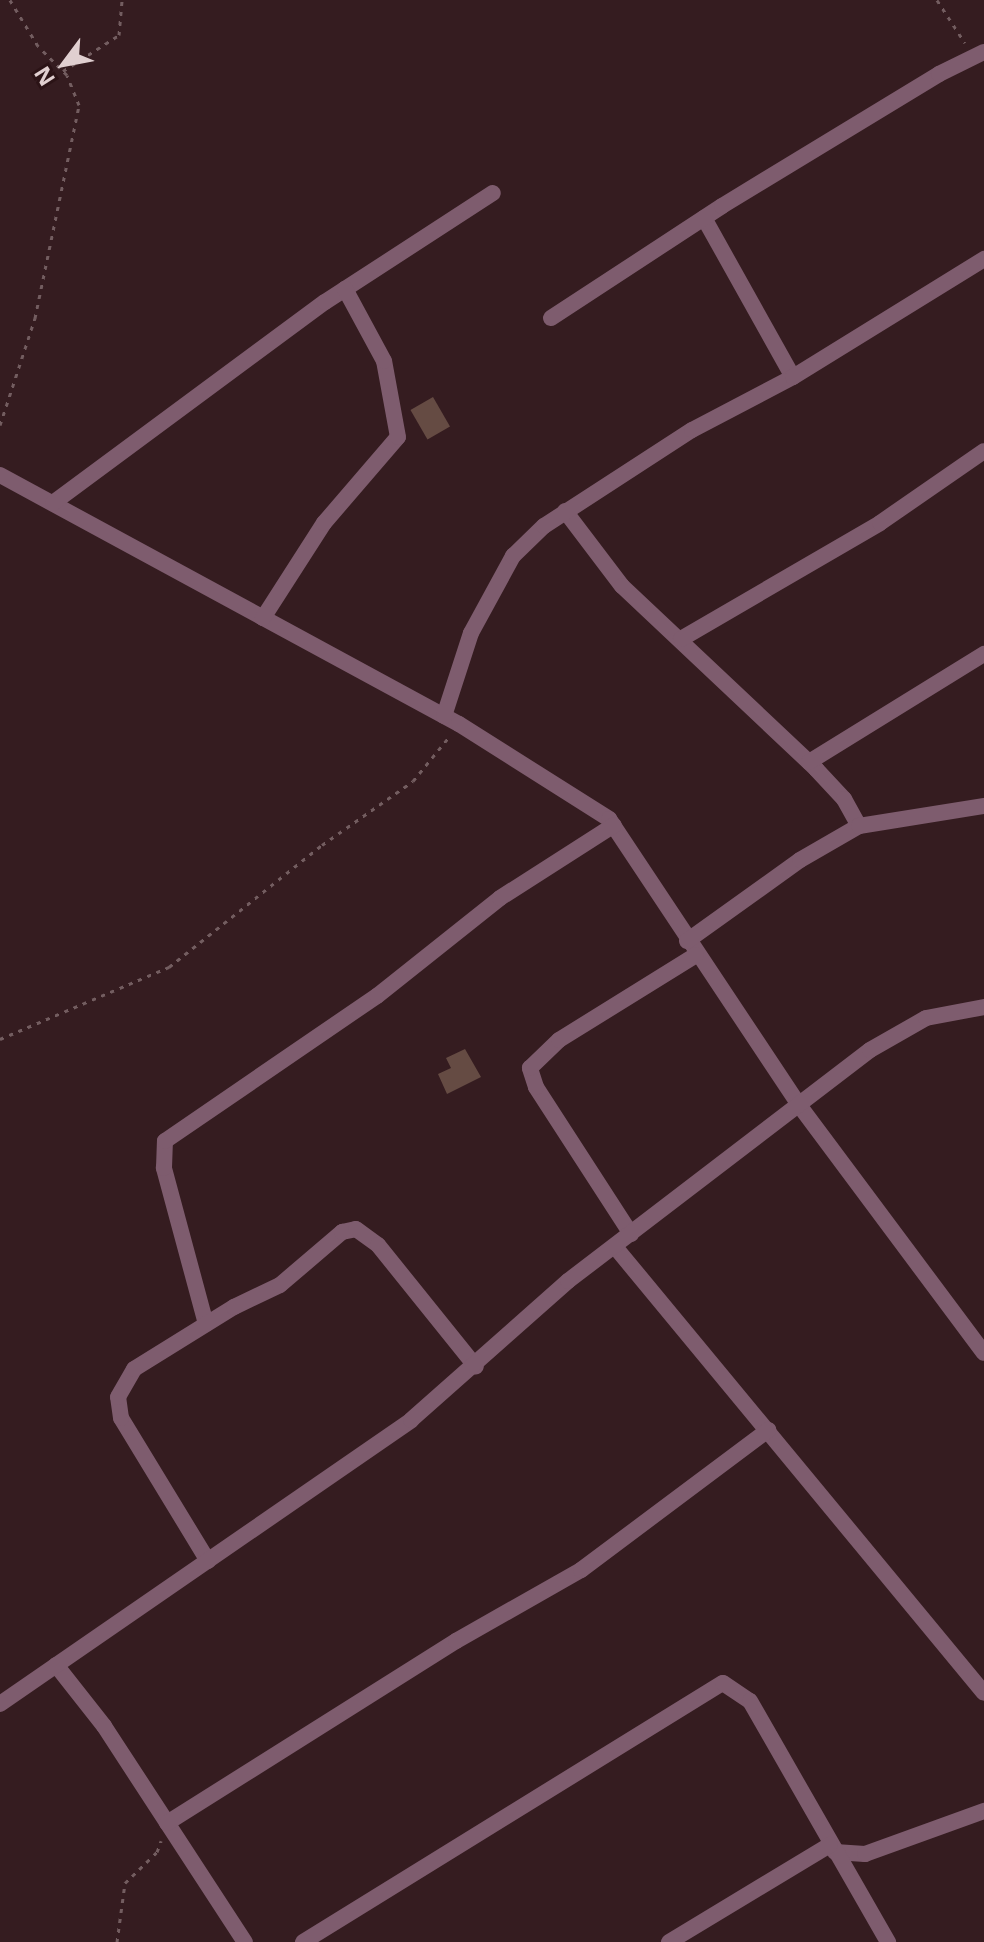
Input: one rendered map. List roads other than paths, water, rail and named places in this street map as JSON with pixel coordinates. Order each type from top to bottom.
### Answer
[{"type":"street","points":[[551,318],[704,218],[979,54]]},
{"type":"street","points":[[53,503],[345,289],[493,193]]},
{"type":"street","points":[[704,218],[793,377]]},
{"type":"street","points":[[452,720],[471,633],[513,556],[565,511],[692,430],[793,377],[984,259]]},
{"type":"street","points":[[263,618],[316,533],[398,437],[384,361],[345,289]]},
{"type":"street","points":[[681,639],[880,523],[984,451]]},
{"type":"street","points":[[0,475],[452,720],[583,799],[614,825],[691,948],[799,1105],[984,1353]]},
{"type":"street","points":[[565,511],[622,586],[809,762],[844,799],[859,826]]},
{"type":"street","points":[[809,762],[984,654]]},
{"type":"street","points":[[631,1234],[536,1087],[530,1068],[559,1040],[678,961],[800,860],[859,826],[984,806]]},
{"type":"street","points":[[206,1324],[164,1168],[165,1141],[377,996],[500,898],[614,825]]},
{"type":"street","points":[[0,1704],[411,1420],[476,1367],[568,1281],[616,1248],[799,1105],[910,1026],[941,1013],[984,1007]]},
{"type":"street","points":[[208,1561],[118,1407],[121,1387],[134,1369],[206,1324],[280,1285],[342,1232],[356,1229],[378,1245],[476,1367]]},
{"type":"street","points":[[616,1248],[984,1693]]},
{"type":"street","points":[[167,1823],[456,1641],[581,1570],[768,1430]]},
{"type":"street","points":[[56,1665],[104,1726],[245,1942]]},
{"type":"street","points":[[303,1942],[723,1683],[750,1701],[888,1942]]},
{"type":"street","points":[[669,1942],[833,1848],[865,1854],[984,1811]]}]
